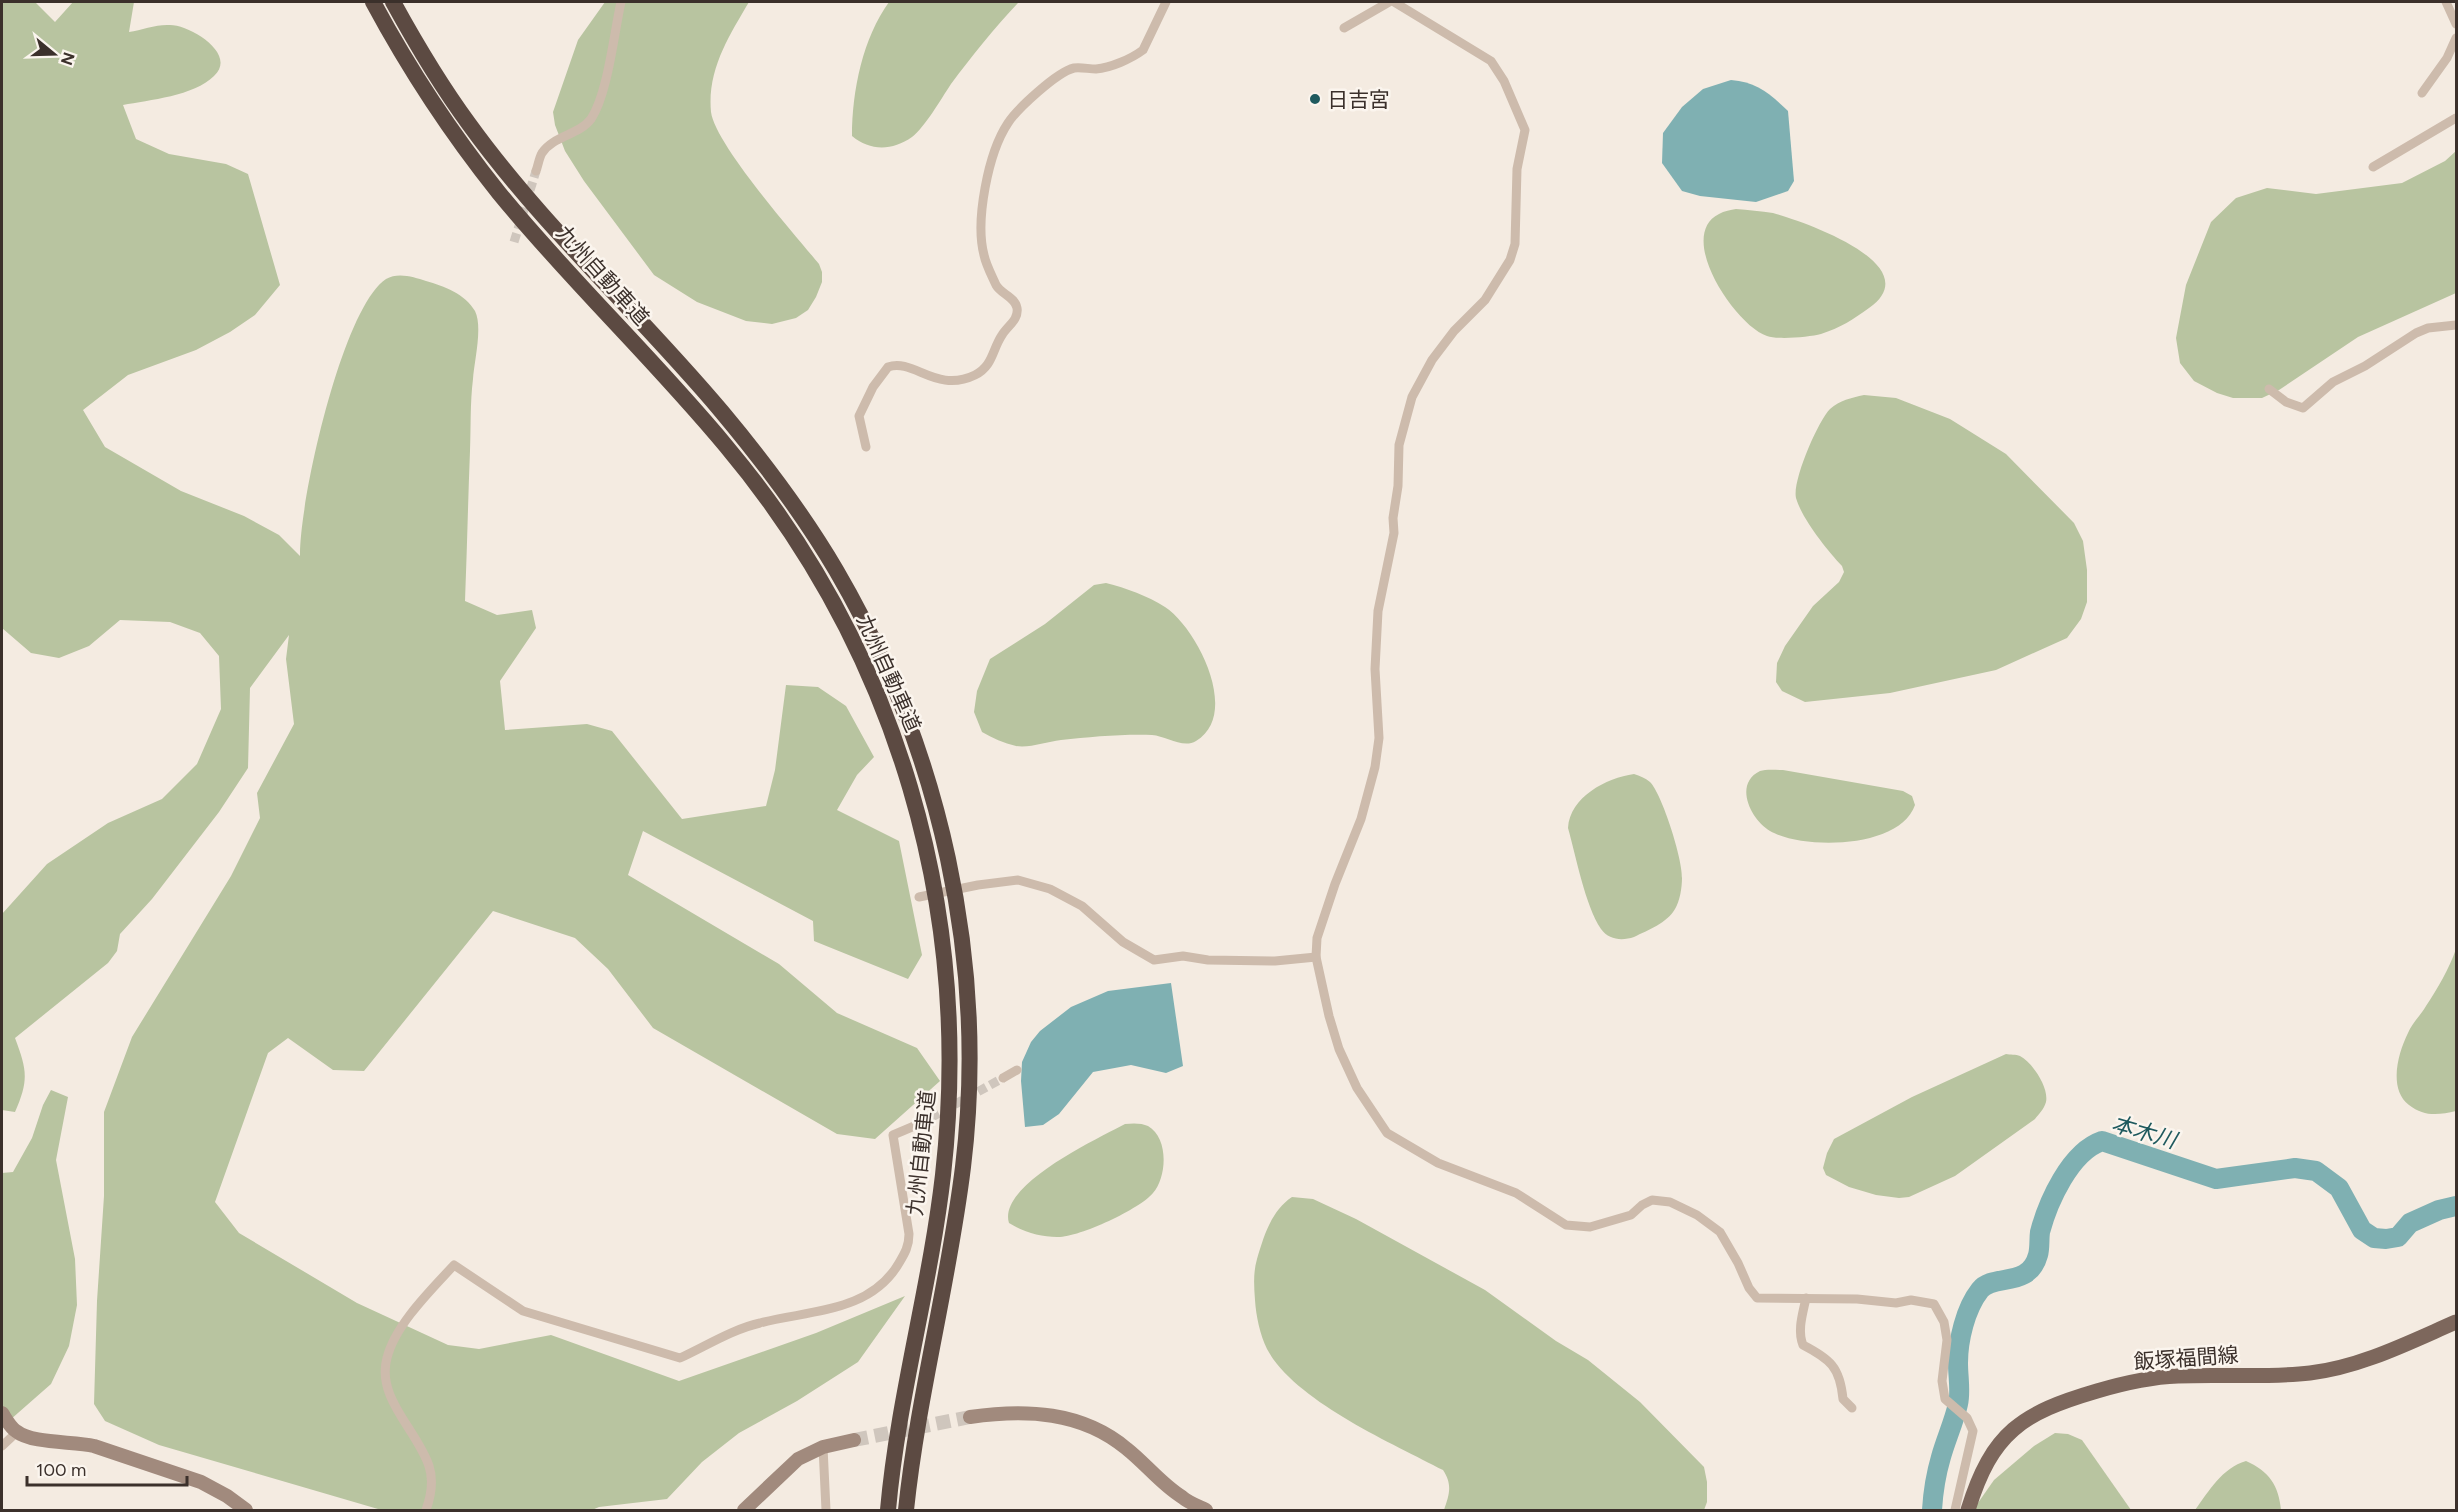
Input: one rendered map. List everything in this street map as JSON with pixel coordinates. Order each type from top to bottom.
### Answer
[{"type":"highway","name":"九州自動車道","points":[[373,2],[427,94],[501,195],[708,424],[774,508],[846,626],[899,752],[929,856],[941,916],[948,980],[951,1076],[949,1119],[938,1216],[904,1394],[888,1510]]},
{"type":"highway","name":"九州自動車道","points":[[393,2],[463,115],[508,173],[721,410],[799,514],[835,568],[865,623],[917,747],[933,799],[958,907],[969,1021],[969,1065],[968,1117],[962,1175],[924,1387],[906,1510]]},
{"type":"main road","name":"飯塚福間線","points":[[1968,1510],[1981,1473],[1998,1445],[2017,1426],[2046,1408],[2140,1379],[2176,1376],[2289,1375],[2328,1370],[2359,1362],[2457,1322]]},
{"type":"street","points":[[536,171],[542,153],[554,142],[590,120],[600,100],[621,2]]},
{"type":"street","points":[[866,447],[859,416],[873,387],[888,367],[898,365],[949,381],[967,378],[987,366],[1002,334],[1014,320],[1017,308],[997,285],[984,257],[982,238],[989,169],[1008,122],[1022,106],[1063,72],[1074,68],[1098,69],[1143,51],[1166,2]]},
{"type":"street","points":[[1344,28],[1389,2]]},
{"type":"street","points":[[1394,2],[1491,61],[1504,81],[1526,130],[1517,169],[1515,244],[1510,260],[1485,300],[1454,331],[1432,360],[1412,397],[1399,445],[1394,533],[1378,611],[1374,669],[1379,738],[1375,767],[1355,837],[1335,884],[1317,938],[1316,957],[1339,1049],[1357,1088],[1387,1133],[1438,1163],[1516,1192],[1566,1225],[1590,1227],[1631,1215],[1652,1200],[1670,1202],[1697,1215],[1720,1232],[1749,1288],[1757,1298],[1857,1299],[1896,1303],[1911,1300],[1934,1304],[1944,1322],[1946,1331],[1942,1381],[1945,1399],[1967,1418],[1973,1431],[1955,1510]]},
{"type":"street","points":[[2446,2],[2457,24]]},
{"type":"street","points":[[2422,93],[2447,58],[2457,38]]},
{"type":"street","points":[[2373,167],[2457,118]]},
{"type":"street","points":[[2269,389],[2286,402],[2302,408],[2333,382],[2365,366],[2416,333],[2428,327],[2457,325]]},
{"type":"street","points":[[919,897],[978,885],[1018,880],[1050,889],[1082,906],[1123,942],[1154,960],[1182,956],[1208,960],[1275,961],[1316,957]]},
{"type":"street","points":[[1003,1078],[1017,1070]]},
{"type":"street","points":[[426,1510],[432,1491],[429,1466],[396,1406],[385,1379],[387,1358],[395,1339],[423,1299],[454,1265],[523,1311],[681,1358],[759,1323],[823,1312],[853,1303],[890,1278],[909,1245],[892,1135],[919,1124]]},
{"type":"street","points":[[1806,1298],[1800,1337],[1803,1345],[1824,1356],[1833,1365],[1842,1388],[1843,1399],[1852,1408]]},
{"type":"street","points":[[2,1413],[17,1432],[35,1439],[94,1446],[201,1482],[227,1496],[246,1510]]},
{"type":"street","points":[[970,1417],[1001,1413],[1039,1413],[1101,1431],[1126,1448],[1182,1497],[1206,1510]]},
{"type":"street","points":[[2,1446],[17,1432]]},
{"type":"street","points":[[744,1510],[798,1459],[823,1447],[854,1440]]},
{"type":"street","points":[[823,1447],[826,1510]]},
{"type":"green space","points":[[2,2],[35,2],[55,22],[73,2],[134,2],[129,32],[155,26],[179,26],[199,35],[216,50],[220,59],[220,67],[205,83],[183,93],[123,105],[136,139],[169,154],[226,164],[248,174],[280,285],[255,315],[230,332],[196,350],[128,375],[83,410],[105,447],[181,491],[244,516],[279,535],[300,556],[307,494],[315,453],[339,365],[354,327],[370,297],[386,279],[406,276],[440,285],[460,295],[471,305],[475,311],[478,326],[471,397],[465,601],[497,615],[532,610],[536,628],[500,681],[505,730],[587,724],[612,731],[682,819],[766,806],[775,770],[786,685],[818,687],[846,706],[874,757],[857,775],[837,810],[899,841],[922,955],[908,979],[814,941],[813,921],[643,831],[628,875],[779,964],[837,1013],[917,1048],[940,1081],[875,1139],[837,1134],[653,1028],[608,969],[575,938],[493,911],[364,1071],[333,1070],[288,1038],[268,1053],[215,1202],[239,1233],[357,1303],[448,1345],[479,1349],[551,1335],[679,1381],[816,1333],[905,1296],[858,1362],[797,1401],[739,1433],[702,1462],[667,1499],[599,1507],[592,1510],[378,1509],[159,1445],[105,1421],[94,1404],[97,1301],[104,1196],[104,1112],[132,1037],[231,876],[260,818],[257,793],[294,724],[286,659],[289,635],[250,688],[248,768],[219,812],[152,899],[120,934],[117,951],[108,963],[15,1038],[24,1067],[23,1091],[15,1112],[2,1110],[2,914],[47,864],[108,823],[162,799],[197,764],[221,709],[219,656],[200,633],[170,622],[120,620],[89,646],[59,658],[31,653],[2,628]]},
{"type":"green space","points":[[605,2],[749,2],[727,41],[716,68],[712,82],[711,112],[716,127],[741,167],[819,264],[822,282],[816,297],[808,310],[796,318],[772,324],[746,321],[697,302],[654,275],[584,181],[565,151],[555,125],[553,112],[578,40]]},
{"type":"green space","points":[[889,2],[1019,2],[967,63],[927,120],[912,137],[897,145],[874,147],[852,136],[854,101],[866,48]]},
{"type":"green space","points":[[2456,151],[2456,293],[2358,337],[2279,390],[2262,398],[2233,398],[2217,393],[2194,381],[2180,363],[2176,338],[2186,285],[2211,222],[2236,198],[2267,188],[2316,194],[2402,183],[2445,161]]},
{"type":"green space","points":[[1736,209],[1773,213],[1809,225],[1855,247],[1873,261],[1884,276],[1884,292],[1869,308],[1828,332],[1794,338],[1779,338],[1767,336],[1754,329],[1740,316],[1715,280],[1707,260],[1704,241],[1707,225],[1719,214]]},
{"type":"green space","points":[[1864,395],[1896,398],[1950,419],[2006,454],[2074,523],[2083,541],[2087,570],[2087,602],[2081,619],[2067,638],[1996,670],[1890,693],[1805,702],[1782,691],[1776,682],[1777,663],[1785,646],[1813,606],[1839,582],[1844,572],[1799,506],[1796,498],[1798,479],[1813,438],[1830,409],[1842,401]]},
{"type":"green space","points":[[1106,583],[1137,593],[1165,607],[1190,633],[1201,652],[1214,692],[1215,712],[1209,728],[1196,741],[1186,744],[1152,735],[1129,735],[1016,746],[982,732],[974,712],[977,691],[990,659],[1045,624],[1094,585]]},
{"type":"green space","points":[[1783,770],[1903,791],[1912,796],[1915,805],[1906,820],[1891,830],[1871,838],[1826,843],[1785,837],[1763,826],[1751,811],[1746,793],[1752,777],[1760,771]]},
{"type":"green space","points":[[1634,774],[1650,782],[1660,800],[1679,857],[1682,886],[1677,906],[1672,914],[1657,926],[1634,937],[1620,939],[1604,933],[1595,919],[1568,828],[1570,817],[1582,798],[1601,785]]},
{"type":"green space","points":[[2456,949],[2456,1111],[2438,1114],[2420,1112],[2409,1105],[2399,1090],[2398,1060],[2410,1029],[2439,985]]},
{"type":"green space","points":[[2006,1054],[2020,1056],[2035,1070],[2045,1090],[2045,1105],[2035,1119],[1955,1176],[1909,1197],[1899,1198],[1876,1195],[1849,1187],[1826,1175],[1823,1168],[1834,1139],[1912,1097]]},
{"type":"green space","points":[[51,1090],[68,1097],[56,1160],[75,1259],[77,1305],[69,1346],[51,1384],[2,1427],[2,1173],[13,1172],[32,1138],[43,1105]]},
{"type":"green space","points":[[1125,1124],[1148,1126],[1160,1139],[1163,1148],[1161,1177],[1158,1186],[1146,1200],[1093,1228],[1067,1236],[1038,1235],[1009,1223],[1009,1208],[1018,1193],[1034,1179],[1074,1151]]},
{"type":"green space","points":[[1292,1197],[1313,1199],[1356,1219],[1485,1290],[1556,1341],[1588,1360],[1640,1402],[1704,1467],[1707,1502],[1704,1510],[1444,1510],[1449,1495],[1449,1485],[1443,1470],[1372,1434],[1322,1403],[1299,1386],[1281,1368],[1267,1349],[1260,1332],[1256,1312],[1255,1269],[1269,1225],[1279,1209]]},
{"type":"green space","points":[[2055,1433],[2068,1434],[2082,1440],[2131,1510],[1973,1510],[1994,1480],[2034,1446]]},
{"type":"green space","points":[[2246,1461],[2261,1470],[2271,1480],[2278,1494],[2281,1510],[2195,1510],[2223,1475],[2237,1464]]},
{"type":"water","points":[[1731,80],[1756,86],[1788,111],[1794,181],[1788,191],[1756,202],[1700,196],[1682,191],[1662,163],[1663,133],[1682,107],[1703,89]]},
{"type":"water","points":[[1171,983],[1183,1066],[1166,1073],[1131,1065],[1093,1072],[1059,1114],[1043,1125],[1025,1127],[1021,1081],[1022,1062],[1031,1042],[1040,1031],[1071,1007],[1108,991]]},
{"type":"waterway","name":"本木川","points":[[1932,1510],[1939,1463],[1958,1404],[1959,1345],[1970,1306],[1986,1285],[2019,1277],[2033,1266],[2039,1252],[2040,1232],[2055,1193],[2070,1167],[2090,1147],[2102,1141],[2216,1179],[2295,1168],[2316,1171],[2339,1188],[2362,1230],[2374,1238],[2398,1237],[2410,1223],[2439,1210],[2456,1206]]},
{"type":"tunnel","points":[[514,242],[536,171]]},
{"type":"tunnel","points":[[919,1124],[1003,1078]]},
{"type":"tunnel","points":[[854,1440],[970,1417]]},
{"type":"place","name":"日吉宮","points":[[1315,99]]}]
